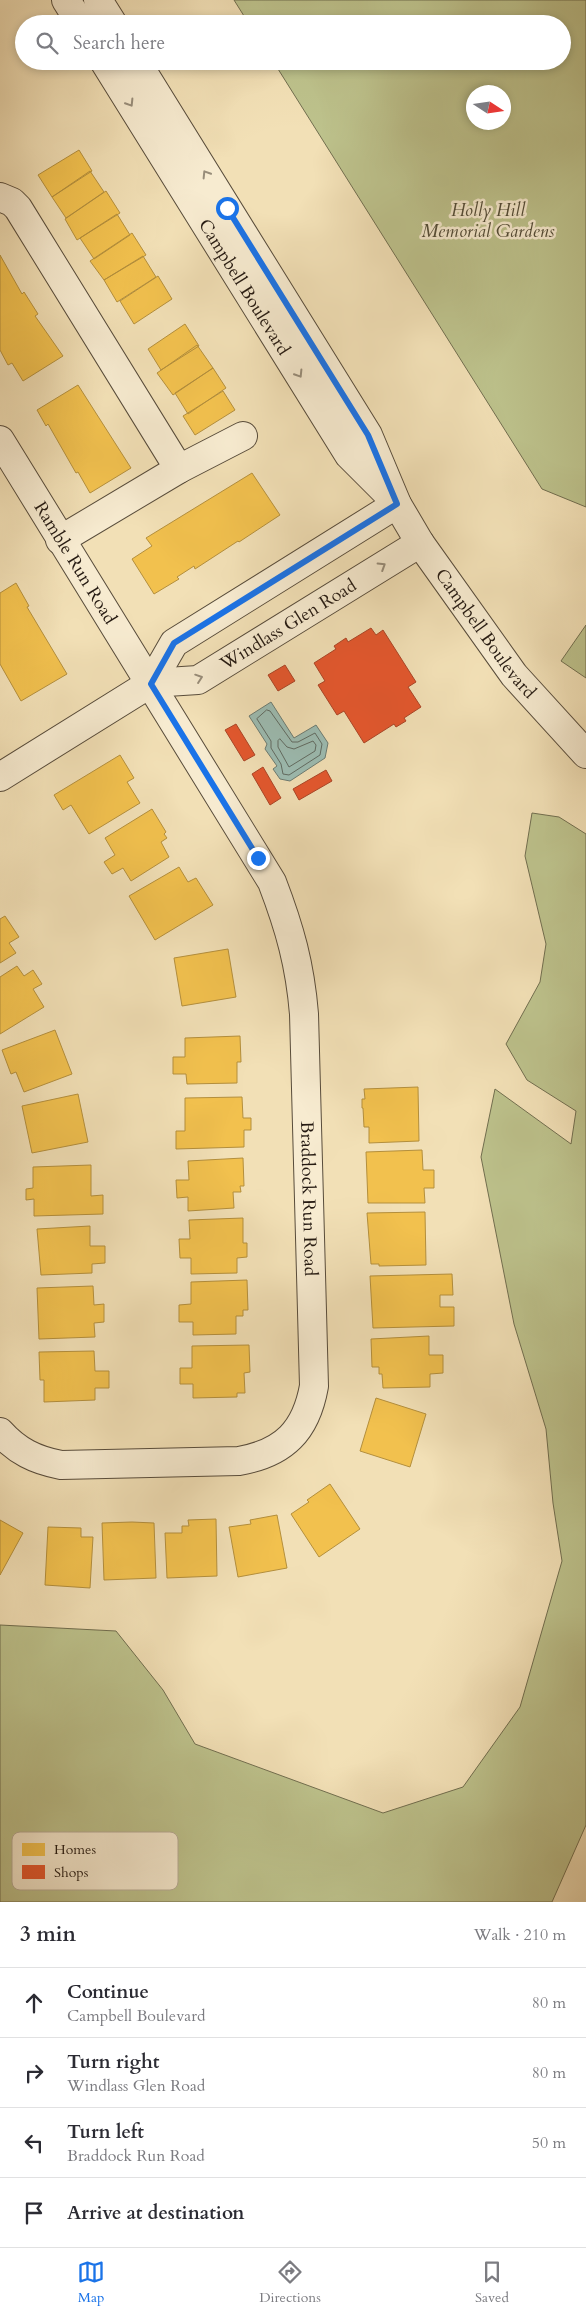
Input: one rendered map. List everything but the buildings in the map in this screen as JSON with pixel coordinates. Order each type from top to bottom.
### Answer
[{"type":"street","points":[[66,0],[75,15]]},
{"type":"street","points":[[98,0],[107,15]]},
{"type":"street","name":"Campbell Boulevard","points":[[110,70],[349,455],[397,504]]},
{"type":"street","name":"Campbell Boulevard","points":[[142,70],[368,435],[397,504],[420,543],[514,675],[586,754]]},
{"type":"street","points":[[0,197],[12,202],[18,208],[179,469]]},
{"type":"street","points":[[60,540],[179,469],[243,436]]},
{"type":"street","name":"Ramble Run Road","points":[[0,440],[60,540],[151,684]]},
{"type":"street","name":"Windlass Glen Road","points":[[151,684],[174,643],[397,504]]},
{"type":"street","name":"Windlass Glen Road","points":[[0,777],[151,684],[198,680],[420,543]]},
{"type":"street","name":"Braddock Run Road","points":[[0,1432],[12,1445],[27,1455],[44,1462],[61,1465],[240,1461],[257,1458],[273,1452],[289,1440],[302,1424],[310,1406],[314,1386],[304,1014],[301,976],[290,928],[272,882],[151,684]]},
{"type":"green space","name":"Holly Hill Memorial Gardens","points":[[234,0],[586,0],[586,507],[542,489],[279,70],[571,70],[571,15],[243,15]]},
{"type":"green space","points":[[586,625],[586,678],[561,661]]},
{"type":"green space","points":[[532,813],[559,817],[586,834],[586,1825],[552,1902],[0,1902],[0,1625],[116,1631],[163,1690],[195,1744],[383,1813],[463,1787],[520,1707],[562,1561],[553,1503],[546,1429],[514,1324],[481,1157],[495,1089],[571,1144],[576,1111],[527,1080],[506,1044],[540,982],[546,944],[525,856]]},
{"type":"water","points":[[271,702],[294,738],[316,725],[328,743],[325,758],[290,781],[280,779],[273,769],[277,766],[265,749],[267,744],[249,716]]},
{"type":"route","points":[[227,208],[368,435],[397,504],[174,643],[151,684],[258,858]]}]
